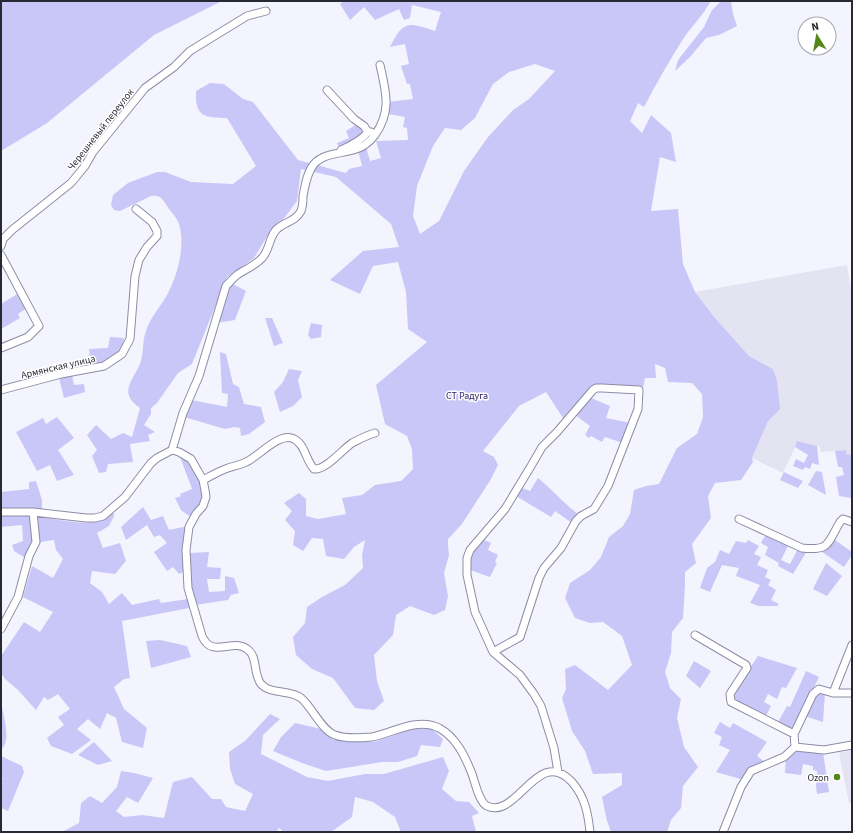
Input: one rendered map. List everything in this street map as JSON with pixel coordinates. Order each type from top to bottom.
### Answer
[{"type":"street","name":"Черешневый переулок","points":[[1,246],[3,239],[71,183],[85,166],[97,146],[145,88],[174,67],[190,51],[246,16],[266,11]]},
{"type":"street","points":[[330,155],[365,146],[381,127],[386,114],[386,91],[380,65]]},
{"type":"street","points":[[327,90],[354,119],[364,126],[368,132]]},
{"type":"street","points":[[172,450],[183,413],[199,376],[226,286],[237,275],[262,258],[268,249],[272,236],[277,229],[296,218],[301,210],[304,190],[309,173],[314,165],[320,159],[348,147],[368,132],[372,131],[376,134]]},
{"type":"street","name":"Армянская улица","points":[[1,390],[61,374],[104,366],[122,354],[130,339],[135,276],[139,260],[146,247],[157,236],[158,231],[152,222],[136,209]]},
{"type":"street","points":[[1,255],[39,326],[28,337],[1,348]]},
{"type":"street","points":[[493,652],[520,637],[539,578],[544,568],[564,544],[576,521],[594,509],[608,486],[638,409],[639,390],[596,388],[593,390],[542,447],[505,509],[470,550],[467,558],[467,575],[475,612],[493,652],[520,675],[541,706],[554,748],[558,772]]},
{"type":"street","points":[[203,480],[228,468],[247,462],[276,442],[287,437],[295,439],[304,451],[312,467],[314,469],[318,469],[326,465],[352,443],[367,435],[375,433]]},
{"type":"street","points":[[1,512],[33,512],[86,518],[103,516],[125,497],[151,463],[172,450],[179,452],[191,459],[203,480],[206,497],[203,506],[196,514],[189,527],[186,550],[188,588],[202,636],[206,643],[214,648],[242,646],[246,648],[252,654],[258,678],[262,685],[271,690],[290,693],[301,698],[326,728],[334,735],[346,737],[371,737],[418,724],[432,725],[439,728],[453,739],[458,746],[472,773],[479,794],[484,803],[488,806],[493,807],[506,804],[543,774],[558,772],[570,780],[583,796],[589,817],[590,832]]},
{"type":"street","points":[[1,629],[18,597],[29,556],[36,542],[33,512]]},
{"type":"street","points":[[739,519],[802,548],[813,550],[826,546],[843,519],[852,522]]},
{"type":"street","points":[[695,635],[746,665],[747,668],[730,694],[731,702],[794,734]]},
{"type":"street","points":[[833,693],[852,646]]},
{"type":"street","points":[[795,747],[794,734],[809,701],[816,690],[819,689],[833,693],[852,693]]},
{"type":"street","points":[[723,832],[741,787],[751,771],[778,761],[795,747],[824,750],[852,745]]},
{"type":"shaded area","points":[[847,265],[852,296],[852,454],[847,455],[845,450],[821,452],[820,447],[798,441],[783,473],[752,458],[768,421],[779,409],[773,369],[749,356],[715,318],[695,292]]},
{"type":"shaded area","points":[[852,750],[852,803],[849,803],[839,753]]},
{"type":"green space","points":[[1,1],[222,1],[154,35],[47,123],[1,151]]},
{"type":"green space","name":"СТ Радуга","points":[[344,1],[711,1],[683,39],[644,107],[638,103],[630,121],[642,133],[651,115],[671,133],[676,162],[660,157],[651,211],[678,209],[683,264],[695,292],[715,318],[749,356],[773,369],[777,381],[780,409],[768,421],[752,458],[753,462],[741,480],[715,483],[708,496],[711,518],[692,544],[696,563],[685,572],[683,618],[672,632],[671,653],[665,672],[670,688],[681,699],[677,718],[684,747],[698,767],[683,786],[681,808],[671,820],[667,832],[611,832],[602,797],[622,785],[622,773],[593,774],[585,751],[572,731],[562,698],[566,689],[565,669],[575,665],[608,690],[632,665],[622,636],[603,622],[590,623],[575,618],[565,598],[570,583],[590,570],[601,557],[609,537],[623,526],[630,514],[634,490],[659,484],[677,448],[697,434],[703,417],[702,394],[692,383],[668,382],[665,368],[655,364],[656,378],[645,378],[642,393],[602,390],[596,392],[591,398],[610,406],[606,418],[631,423],[623,443],[605,437],[602,442],[591,436],[589,438],[585,435],[590,426],[575,415],[565,421],[546,392],[519,406],[483,451],[494,457],[498,465],[491,479],[462,524],[448,539],[449,555],[444,573],[448,596],[445,610],[434,615],[410,606],[396,615],[393,635],[374,655],[377,681],[384,701],[374,710],[355,708],[333,678],[312,669],[296,655],[293,637],[305,623],[307,607],[345,585],[363,568],[362,555],[365,540],[354,547],[344,559],[326,556],[323,539],[312,538],[303,551],[293,545],[295,531],[285,520],[292,511],[284,503],[299,493],[306,499],[306,516],[318,519],[346,514],[342,498],[362,495],[375,485],[401,481],[413,469],[412,449],[407,436],[385,424],[376,385],[427,342],[408,329],[406,292],[398,262],[373,266],[360,294],[330,280],[363,251],[399,247],[391,224],[336,177],[301,169],[297,201],[282,221],[271,230],[254,258],[227,277],[192,364],[178,373],[157,403],[151,408],[151,414],[144,425],[155,432],[148,435],[150,441],[130,444],[133,462],[108,464],[106,472],[99,473],[92,456],[97,450],[87,435],[96,425],[111,439],[123,433],[132,437],[140,408],[133,403],[128,392],[129,387],[140,364],[144,339],[148,326],[173,282],[181,248],[181,232],[179,224],[160,197],[151,196],[120,211],[114,210],[111,205],[113,195],[128,183],[157,172],[165,172],[191,182],[233,184],[256,166],[227,118],[207,116],[199,111],[196,100],[196,91],[210,83],[224,84],[243,99],[253,102],[298,160],[346,173],[349,169],[362,166],[358,150],[366,147],[370,161],[381,158],[376,141],[408,140],[407,128],[403,127],[405,117],[388,114],[388,102],[413,99],[410,84],[407,84],[401,66],[409,64],[405,44],[390,47],[399,32],[407,26],[418,26],[435,31],[441,12],[412,5],[410,18],[404,20],[399,9],[375,20],[364,7],[350,20],[340,4]],"holes":[[[535,64],[555,71],[529,99],[513,110],[488,137],[464,171],[439,221],[420,234],[413,216],[417,186],[433,146],[445,128],[461,130],[475,118],[493,84],[509,72]]]},
{"type":"green space","points":[[721,1],[731,1],[737,26],[719,35],[706,38],[690,57],[675,71],[678,60],[704,27],[712,10]]},
{"type":"green space","points":[[357,124],[362,130],[362,135],[339,148],[337,143],[349,138],[346,131]]},
{"type":"green space","points":[[233,284],[246,291],[235,320],[216,323],[228,287]]},
{"type":"green space","points":[[19,293],[27,308],[18,314],[20,318],[1,329],[1,304]]},
{"type":"green space","points":[[265,318],[272,318],[283,343],[274,346]]},
{"type":"green space","points":[[311,323],[322,325],[321,337],[311,339],[308,335]]},
{"type":"green space","points":[[110,337],[124,338],[121,351],[114,359],[91,366],[89,349],[108,348]]},
{"type":"green space","points":[[220,352],[226,354],[233,384],[239,387],[244,404],[261,407],[265,422],[249,434],[241,436],[240,428],[234,427],[225,429],[184,417],[191,400],[227,407],[228,394],[222,393]]},
{"type":"green space","points":[[289,369],[302,371],[298,380],[302,397],[293,406],[280,412],[274,392],[283,382]]},
{"type":"green space","points":[[72,375],[74,385],[84,384],[85,392],[64,398],[59,378]]},
{"type":"green space","points":[[57,417],[74,438],[58,450],[74,475],[57,481],[50,465],[37,471],[16,432],[43,418],[46,424]]},
{"type":"green space","points":[[797,441],[817,446],[819,465],[812,463],[810,469],[805,467],[803,470],[793,466],[796,459],[804,463],[808,455],[795,447]]},
{"type":"green space","points":[[846,450],[847,455],[852,454],[852,498],[839,496],[836,477],[844,475],[842,467],[838,467],[835,451]]},
{"type":"green space","points":[[179,454],[187,459],[191,465],[203,490],[202,502],[192,518],[181,510],[175,498],[192,489]]},
{"type":"green space","points":[[816,471],[822,472],[826,495],[808,485]]},
{"type":"green space","points":[[784,472],[803,481],[798,488],[780,480]]},
{"type":"green space","points":[[538,478],[578,514],[572,523],[555,511],[551,517],[516,496],[522,488],[530,491]]},
{"type":"green space","points":[[36,481],[42,500],[42,510],[1,510],[1,492],[29,489],[29,482]]},
{"type":"green space","points":[[143,507],[151,520],[163,516],[169,530],[188,526],[184,535],[185,571],[179,574],[173,567],[167,571],[154,552],[167,543],[160,535],[154,537],[147,525],[126,540],[121,527]]},
{"type":"green space","points":[[113,511],[114,516],[109,526],[97,533],[103,548],[120,543],[126,561],[115,574],[92,571],[90,583],[102,592],[109,604],[122,593],[132,605],[159,599],[161,603],[188,599],[189,608],[122,621],[130,678],[124,679],[114,687],[124,709],[147,728],[143,748],[122,742],[116,718],[107,713],[100,729],[88,719],[77,729],[91,740],[72,754],[51,746],[47,738],[64,725],[58,717],[70,709],[58,694],[48,700],[44,697],[36,710],[18,690],[5,679],[1,673],[1,656],[24,622],[40,632],[53,612],[23,597],[32,566],[53,578],[63,559],[56,550],[54,540],[40,542],[36,522],[38,516],[83,523],[100,521],[106,518]]},
{"type":"green space","points":[[32,513],[31,542],[28,552],[24,557],[14,551],[12,545],[23,541],[22,525],[1,527],[1,515]]},
{"type":"green space","points":[[766,534],[789,544],[781,560],[790,564],[798,549],[807,551],[793,574],[778,566],[779,563],[765,555],[768,547],[761,543]]},
{"type":"green space","points":[[832,538],[852,552],[852,555],[844,567],[822,552]]},
{"type":"green space","points":[[482,539],[491,543],[488,550],[498,555],[495,562],[497,563],[490,577],[470,570],[472,553]]},
{"type":"green space","points":[[748,540],[759,546],[754,554],[761,557],[757,565],[768,570],[765,577],[771,580],[768,585],[776,590],[771,600],[779,604],[777,606],[759,606],[750,603],[760,585],[736,576],[739,568],[722,565],[710,592],[700,588],[707,568],[715,562],[720,550],[729,554],[736,541],[746,543]]},
{"type":"green space","points":[[209,552],[207,567],[221,568],[220,579],[207,579],[209,592],[225,591],[225,576],[234,578],[239,593],[231,595],[228,600],[195,605],[192,588],[190,553]]},
{"type":"green space","points":[[826,563],[842,576],[827,596],[813,589]]},
{"type":"green space","points":[[160,640],[187,646],[191,657],[151,668],[146,641]]},
{"type":"green space","points":[[758,656],[797,668],[786,688],[782,687],[777,699],[768,694],[764,702],[771,706],[765,718],[733,700],[732,695]]},
{"type":"green space","points":[[694,661],[711,671],[700,688],[686,676]]},
{"type":"green space","points":[[806,671],[819,677],[793,731],[778,722],[787,706],[790,707]]},
{"type":"green space","points":[[819,692],[825,693],[823,722],[805,716],[811,700]]},
{"type":"green space","points":[[1,702],[5,720],[6,740],[1,749]]},
{"type":"green space","points":[[270,714],[280,719],[263,735],[261,754],[307,777],[328,781],[365,774],[384,774],[443,757],[449,771],[442,789],[456,801],[469,802],[479,813],[472,816],[476,832],[401,832],[395,817],[373,802],[355,797],[352,817],[331,832],[284,832],[279,828],[276,832],[62,832],[79,823],[81,803],[90,796],[102,803],[117,787],[121,771],[153,778],[138,803],[127,797],[116,811],[124,817],[142,815],[164,818],[173,782],[192,777],[212,799],[221,799],[226,807],[245,811],[253,794],[235,784],[230,769],[229,752],[245,741]]},
{"type":"green space","points":[[720,722],[730,728],[733,723],[767,742],[757,756],[765,762],[744,780],[716,772],[730,750],[719,745],[722,737],[714,733]]},
{"type":"green space","points":[[295,723],[321,729],[333,740],[374,742],[412,729],[432,729],[443,739],[440,747],[421,745],[417,756],[398,762],[382,762],[326,771],[273,751],[281,737]]},
{"type":"green space","points":[[94,742],[112,761],[98,765],[78,755]]},
{"type":"green space","points":[[796,748],[823,752],[829,792],[817,794],[817,771],[813,770],[813,766],[803,764],[801,775],[785,773],[786,758]]},
{"type":"green space","points":[[1,756],[22,766],[24,772],[8,811],[1,808],[1,781],[3,778],[1,777]]},
{"type":"place","name":"Ozon","points":[[837,777]]}]
